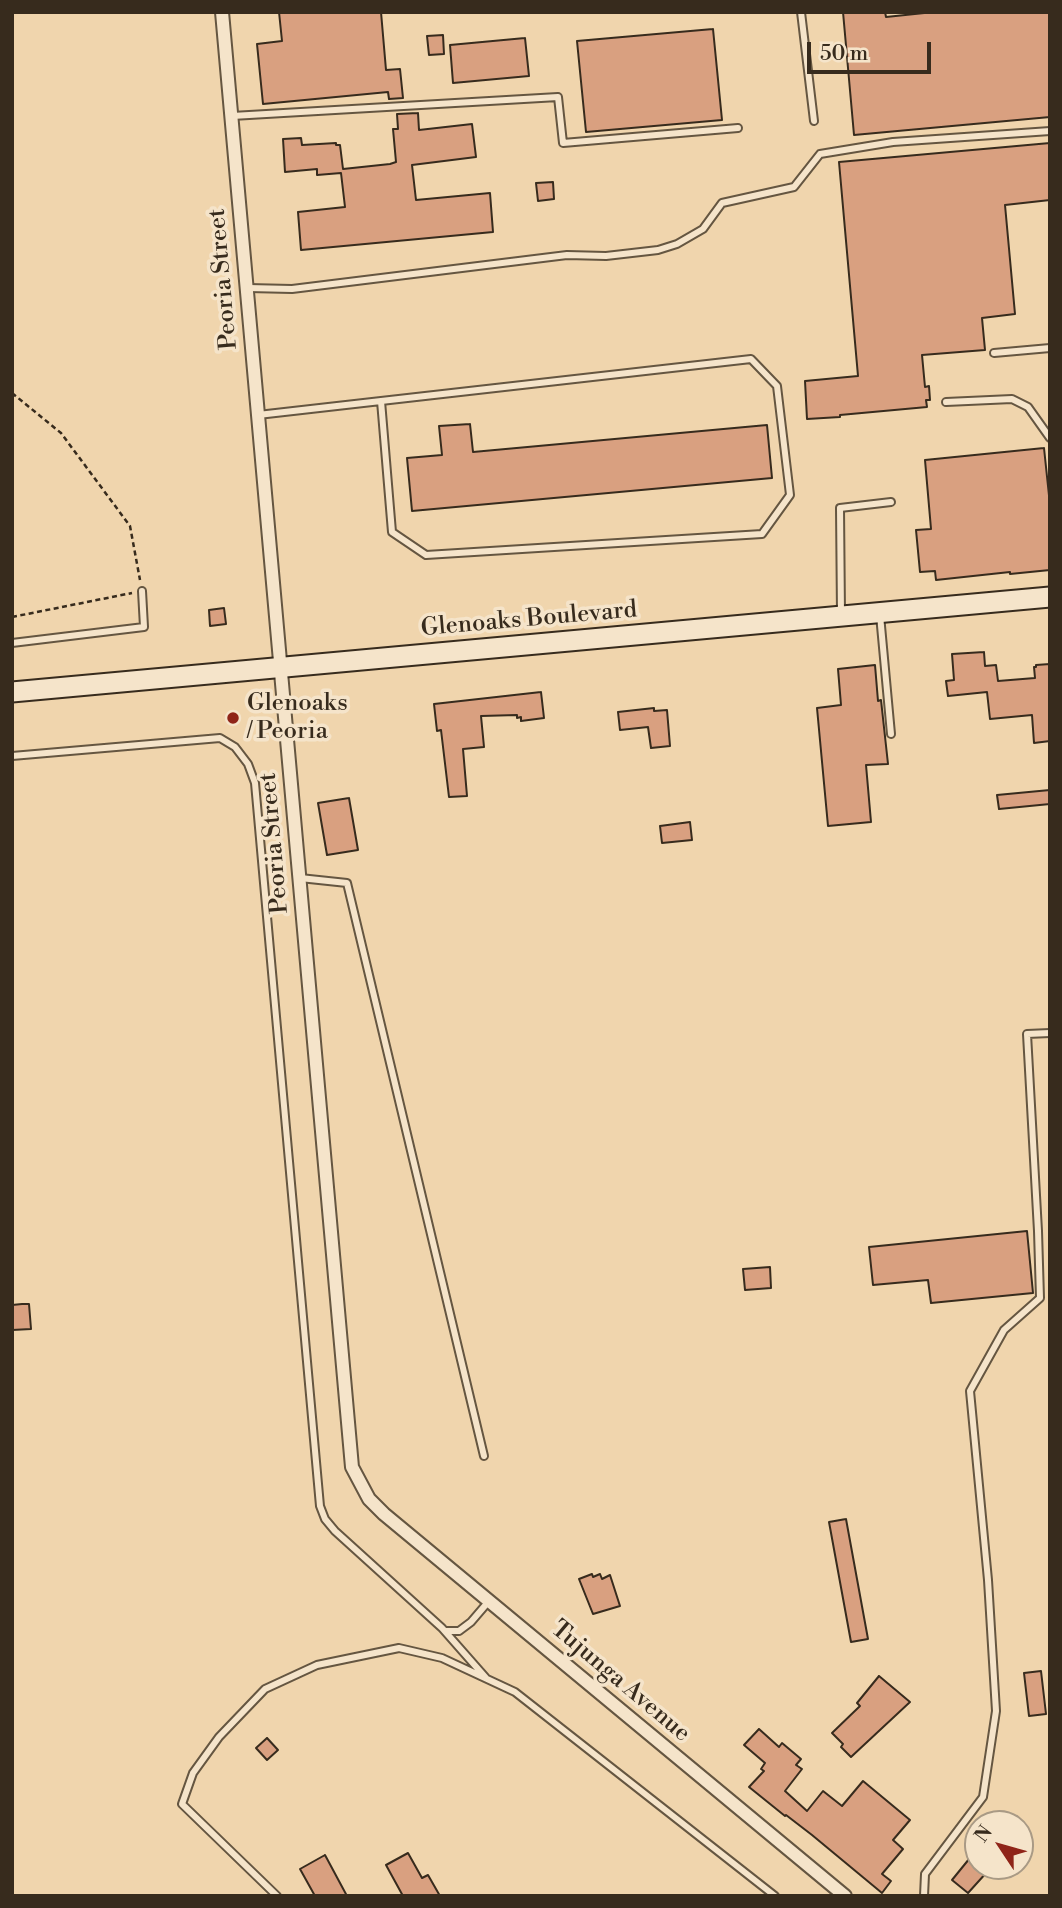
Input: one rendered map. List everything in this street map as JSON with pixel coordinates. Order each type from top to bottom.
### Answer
[{"type":"main road","name":"Glenoaks Boulevard","points":[[12,692],[1050,597]]},
{"type":"street","name":"Peoria Street","points":[[222,12],[352,1467],[369,1499]]},
{"type":"street","name":"Tujunga Avenue","points":[[369,1499],[845,1896]]},
{"type":"lane","points":[[801,12],[814,121]]},
{"type":"lane","points":[[230,116],[558,97],[563,143],[738,128]]},
{"type":"lane","points":[[246,288],[292,289],[568,255],[606,256],[658,250],[677,244],[703,229],[722,204],[794,187],[820,154],[893,142],[1050,131]]},
{"type":"lane","points":[[994,353],[1050,348]]},
{"type":"lane","points":[[258,415],[381,401],[751,359],[777,386],[790,495],[762,534],[426,555],[392,532],[381,401]]},
{"type":"lane","points":[[946,402],[1012,399],[1028,407],[1050,438]]},
{"type":"lane","points":[[841,616],[840,508],[891,502]]},
{"type":"lane","points":[[12,643],[144,627],[142,591]]},
{"type":"lane","points":[[880,613],[891,734]]},
{"type":"lane","points":[[12,756],[220,738],[235,747],[248,764],[255,783],[320,1506],[325,1519],[335,1531],[445,1631],[485,1678]]},
{"type":"lane","points":[[300,878],[347,883],[484,1456]]},
{"type":"lane","points":[[924,1896],[925,1874],[983,1797],[996,1711],[988,1580],[970,1391],[1004,1330],[1040,1298],[1027,1034],[1050,1033]]},
{"type":"lane","points":[[445,1631],[459,1631],[471,1622],[489,1601]]},
{"type":"lane","points":[[277,1896],[183,1804],[193,1773],[219,1737],[265,1689],[317,1665],[399,1648],[442,1658],[515,1692],[775,1896]]},
{"type":"path","points":[[12,393],[61,433],[130,526],[142,591],[12,617]]},
{"type":"building","points":[[279,12],[381,12],[386,70],[400,69],[403,98],[389,99],[388,92],[263,104],[257,44],[282,41]]},
{"type":"building","points":[[843,12],[885,12],[886,17],[934,12],[1050,12],[1050,117],[854,135]]},
{"type":"building","points":[[713,29],[722,120],[586,132],[577,41]]},
{"type":"building","points":[[443,35],[444,54],[429,55],[427,36]]},
{"type":"building","points":[[525,38],[529,76],[453,83],[450,45]]},
{"type":"building","points":[[418,113],[419,130],[472,124],[476,157],[412,165],[416,200],[490,193],[493,232],[301,250],[298,212],[345,207],[341,173],[317,175],[317,169],[285,172],[283,139],[301,138],[302,145],[340,145],[343,169],[390,164],[396,162],[393,129],[398,129],[397,114]]},
{"type":"building","points":[[1050,143],[1050,200],[1005,205],[1015,314],[982,318],[985,350],[922,355],[925,387],[929,386],[930,400],[926,400],[927,407],[807,419],[805,381],[858,376],[839,162]]},
{"type":"building","points":[[553,182],[554,199],[538,201],[536,183]]},
{"type":"building","points":[[470,424],[473,452],[767,425],[772,478],[412,511],[407,458],[442,455],[439,426]]},
{"type":"building","points":[[1044,448],[1050,505],[1050,570],[936,580],[935,571],[920,572],[916,530],[931,529],[925,460]]},
{"type":"building","points":[[224,608],[226,624],[210,626],[209,610]]},
{"type":"building","points":[[984,652],[985,666],[996,665],[998,681],[1035,678],[1036,665],[1050,664],[1050,741],[1034,743],[1032,715],[990,719],[987,692],[948,696],[946,681],[954,680],[952,654]]},
{"type":"building","points":[[875,665],[888,764],[866,765],[871,822],[828,826],[817,708],[841,705],[838,669]]},
{"type":"building","points":[[541,692],[544,718],[521,721],[521,717],[517,718],[517,715],[481,716],[484,747],[463,749],[467,796],[449,797],[441,730],[437,731],[434,704]]},
{"type":"building","points":[[654,708],[654,711],[667,710],[670,746],[651,748],[648,727],[620,730],[618,712]]},
{"type":"building","points":[[1050,790],[1050,804],[999,809],[997,795]]},
{"type":"building","points":[[349,798],[358,850],[327,855],[318,803]]},
{"type":"building","points":[[690,822],[692,840],[662,843],[660,826]]},
{"type":"building","points":[[1027,1231],[1033,1293],[931,1303],[928,1280],[873,1285],[869,1247]]},
{"type":"building","points":[[770,1267],[771,1288],[745,1290],[743,1269]]},
{"type":"building","points":[[29,1304],[31,1329],[12,1330],[12,1305]]},
{"type":"building","points":[[846,1519],[868,1639],[851,1642],[829,1522]]},
{"type":"building","points":[[592,1574],[593,1577],[600,1574],[602,1579],[610,1575],[620,1606],[593,1614],[579,1579]]},
{"type":"building","points":[[1041,1671],[1046,1714],[1029,1716],[1024,1673]]},
{"type":"building","points":[[879,1676],[910,1702],[851,1757],[832,1733],[860,1706],[857,1703]]},
{"type":"building","points":[[759,1729],[779,1747],[782,1743],[801,1759],[796,1765],[802,1769],[785,1791],[807,1811],[823,1791],[842,1806],[863,1781],[910,1820],[893,1840],[903,1849],[882,1874],[891,1881],[882,1893],[749,1787],[764,1771],[761,1769],[765,1763],[744,1745]]},
{"type":"building","points":[[267,1738],[278,1750],[267,1760],[256,1748]]},
{"type":"building","points":[[408,1853],[422,1878],[428,1875],[440,1896],[403,1896],[386,1865]]},
{"type":"building","points":[[325,1855],[347,1896],[315,1896],[300,1869]]},
{"type":"building","points":[[964,1865],[964,1880],[980,1880],[968,1893],[952,1880]]},
{"type":"place","name":"Glenoaks / Peoria","points":[[233,718]]}]
